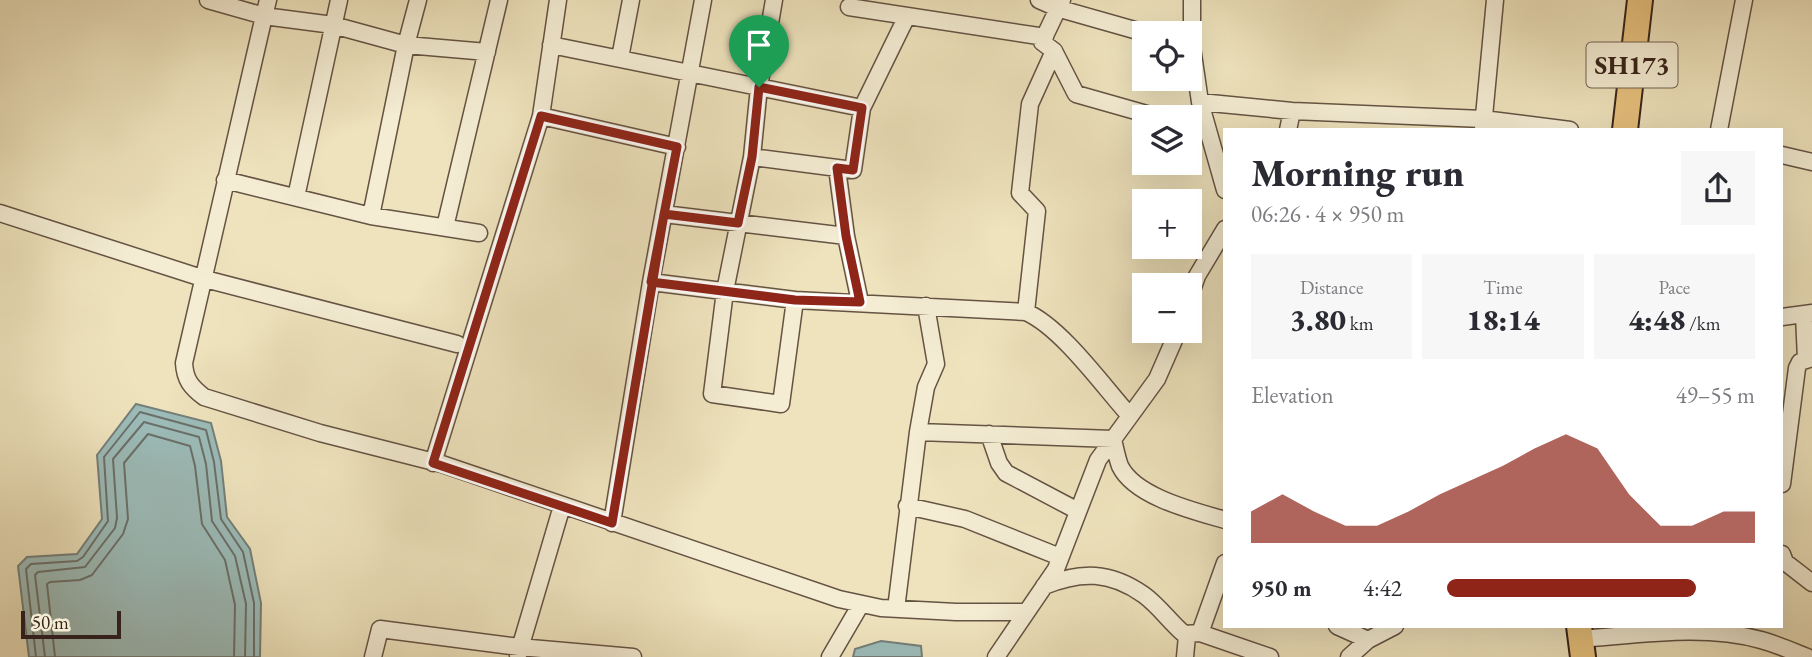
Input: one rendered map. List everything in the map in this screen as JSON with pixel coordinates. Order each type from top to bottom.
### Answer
[{"type":"main road","name":"SH173","points":[[1625,128],[1640,0]]},
{"type":"street","points":[[208,0],[266,8],[405,45],[487,52]]},
{"type":"street","points":[[296,197],[332,25],[340,0]]},
{"type":"street","points":[[370,216],[405,45],[418,0]]},
{"type":"street","points":[[445,227],[499,0]]},
{"type":"street","points":[[433,463],[541,116],[558,0]]},
{"type":"street","points":[[620,58],[631,0]]},
{"type":"street","points":[[612,523],[651,282],[703,0]]},
{"type":"street","points":[[774,0],[759,87],[752,157],[725,291],[712,394],[781,404],[795,300]]},
{"type":"street","points":[[1039,0],[1132,29]]},
{"type":"street","points":[[1192,0],[1192,21]]},
{"type":"street","points":[[1483,124],[1495,0]]},
{"type":"street","points":[[1719,128],[1744,0]]},
{"type":"street","points":[[1059,4],[1042,43],[1054,51],[1076,94],[1132,110]]},
{"type":"street","points":[[849,7],[1045,37]]},
{"type":"street","points":[[266,8],[184,363],[185,378],[191,387],[204,397],[320,433],[433,463],[839,599],[896,609],[1026,612]]},
{"type":"street","points":[[752,157],[853,170],[862,108],[907,16]]},
{"type":"street","points":[[551,45],[862,108]]},
{"type":"street","points":[[1026,312],[1037,211],[1020,193],[1030,104],[1054,51]]},
{"type":"street","points":[[1198,91],[1223,184]]},
{"type":"street","points":[[1200,103],[1541,128]]},
{"type":"street","points":[[1288,128],[1292,111]]},
{"type":"street","points":[[541,116],[677,147]]},
{"type":"street","points":[[1202,131],[1207,132]]},
{"type":"street","points":[[1783,155],[1812,162]]},
{"type":"street","points":[[837,168],[846,236],[860,302]]},
{"type":"street","points":[[225,180],[370,216],[480,233]]},
{"type":"street","points":[[0,213],[205,279],[457,344]]},
{"type":"street","points":[[664,214],[846,236]]},
{"type":"street","points":[[1199,273],[1223,232]]},
{"type":"street","points":[[651,282],[795,300],[1026,312],[1039,318],[1076,355],[1130,416]]},
{"type":"street","points":[[896,609],[918,432],[926,387],[936,365],[926,306]]},
{"type":"street","points":[[1783,317],[1808,314],[1809,358],[1797,368],[1783,476]]},
{"type":"street","points":[[996,657],[1044,586],[1060,557],[1098,460],[1157,379],[1173,343]]},
{"type":"street","points":[[918,432],[1113,439]]},
{"type":"street","points":[[989,434],[999,463],[1006,473],[1078,511]]},
{"type":"street","points":[[1113,439],[1121,467],[1136,485],[1159,498],[1223,519]]},
{"type":"street","points":[[518,652],[562,506]]},
{"type":"street","points":[[907,506],[965,519],[1060,557]]},
{"type":"street","points":[[1783,557],[1785,562],[1812,583]]},
{"type":"street","points":[[1185,657],[1223,573]]},
{"type":"street","points":[[1044,586],[1066,577],[1088,575],[1115,579],[1145,596],[1194,635],[1270,657]]},
{"type":"street","points":[[830,657],[861,604]]},
{"type":"street","points":[[1341,628],[1368,640]]},
{"type":"street","points":[[1349,657],[1368,640],[1391,628]]},
{"type":"street","points":[[373,657],[380,629],[518,652],[633,657]]},
{"type":"street","points":[[1579,635],[1680,632],[1722,634],[1760,640],[1807,657]]},
{"type":"water","points":[[136,404],[211,423],[221,461],[227,517],[250,549],[261,603],[260,657],[29,657],[18,566],[27,557],[77,554],[102,519],[97,455]]},
{"type":"water","points":[[881,641],[921,646],[922,657],[853,657],[855,649]]},
{"type":"route","points":[[759,87],[752,157],[738,223],[664,214],[651,282],[612,523],[433,463],[541,116],[677,147],[651,282],[795,300],[860,302],[846,236],[837,168],[853,170],[862,108],[759,87]]}]
